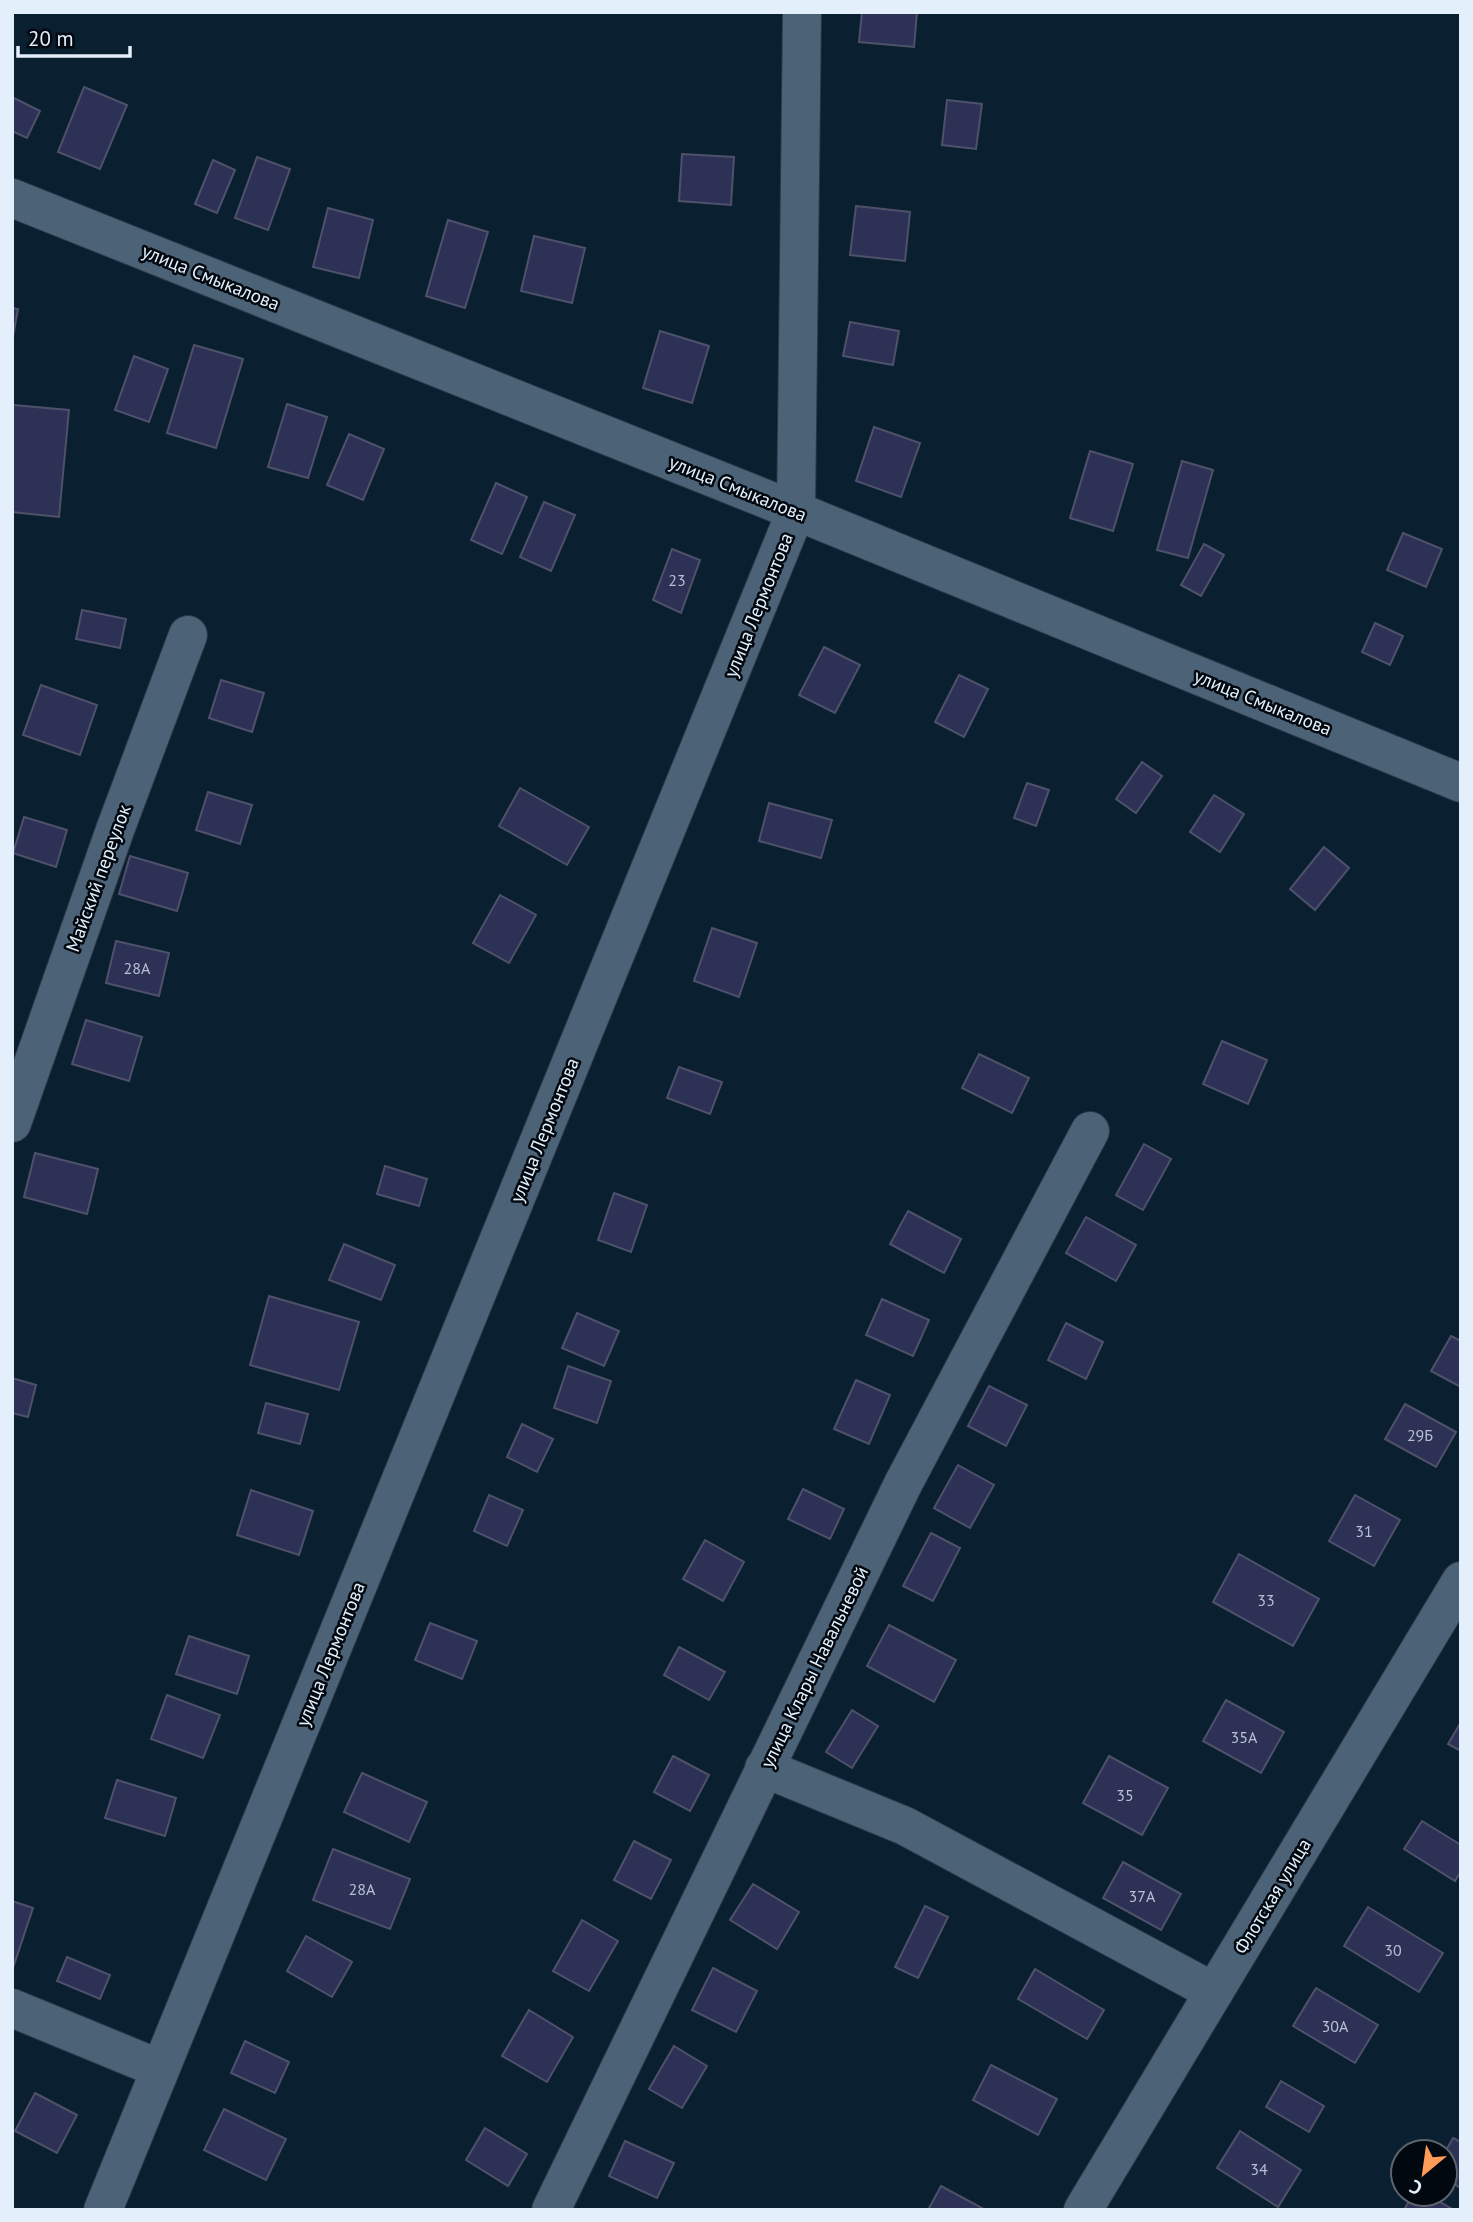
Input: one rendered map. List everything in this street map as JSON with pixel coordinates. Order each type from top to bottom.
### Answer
[{"type":"street","name":"улица Лермонтова","points":[[103,2210],[796,512],[802,12]]},
{"type":"street","name":"улица Смыкалова","points":[[12,198],[796,512],[1461,783]]},
{"type":"street","name":"Майский переулок","points":[[12,1123],[110,843],[188,635]]},
{"type":"street","name":"улица Клары Навальневой","points":[[551,2210],[902,1484],[1090,1131]]},
{"type":"street","name":"Флотская улица","points":[[1083,2210],[1461,1581]]},
{"type":"street","points":[[764,1768],[905,1826],[1214,1992]]},
{"type":"street","points":[[12,2008],[160,2069]]},
{"type":"building","points":[[862,12],[917,12],[914,47],[859,42]]},
{"type":"building","points":[[84,87],[127,105],[100,169],[58,152]]},
{"type":"building","points":[[12,97],[40,111],[27,138],[12,131]]},
{"type":"building","points":[[947,100],[982,104],[976,149],[942,145]]},
{"type":"building","points":[[682,154],[734,157],[731,205],[679,201]]},
{"type":"building","points":[[257,157],[290,169],[268,230],[235,218]]},
{"type":"building","points":[[213,160],[235,170],[217,213],[195,204]]},
{"type":"building","points":[[856,206],[910,212],[905,261],[850,255]]},
{"type":"building","points":[[328,208],[373,220],[359,278],[313,267]]},
{"type":"building","points":[[448,220],[488,232],[465,308],[426,296]]},
{"type":"building","points":[[534,236],[585,248],[572,303],[521,291]]},
{"type":"building","points":[[12,308],[18,309],[12,342]]},
{"type":"building","points":[[850,322],[899,331],[893,365],[843,356]]},
{"type":"building","points":[[660,331],[709,346],[692,403],[643,388]]},
{"type":"building","points":[[194,345],[243,359],[216,448],[167,433]]},
{"type":"building","points":[[134,356],[168,369],[149,422],[115,410]]},
{"type":"building","points":[[287,404],[327,417],[308,478],[268,467]]},
{"type":"building","points":[[13,405],[69,410],[59,517],[12,512]]},
{"type":"building","points":[[874,427],[920,443],[901,497],[856,481]]},
{"type":"building","points":[[349,434],[384,449],[363,500],[327,485]]},
{"type":"building","points":[[1090,451],[1133,464],[1113,531],[1070,518]]},
{"type":"building","points":[[1182,461],[1213,470],[1188,558],[1157,550]]},
{"type":"building","points":[[496,483],[527,497],[502,554],[471,540]]},
{"type":"building","points":[[544,502],[575,515],[551,571],[520,557]]},
{"type":"building","points":[[1403,533],[1442,549],[1426,587],[1387,570]]},
{"type":"building","points":[[1204,544],[1224,555],[1201,596],[1181,585]]},
{"type":"building","points":[[672,549],[700,560],[681,613],[653,600]]},
{"type":"building","points":[[82,610],[126,619],[120,648],[76,639]]},
{"type":"building","points":[[1375,623],[1403,636],[1390,665],[1362,652]]},
{"type":"building","points":[[824,647],[860,665],[835,713],[799,695]]},
{"type":"building","points":[[959,675],[988,689],[964,737],[935,722]]},
{"type":"building","points":[[221,680],[264,693],[252,732],[209,718]]},
{"type":"building","points":[[41,685],[97,705],[80,755],[23,735]]},
{"type":"building","points":[[1142,762],[1162,776],[1136,813],[1116,799]]},
{"type":"building","points":[[1027,783],[1049,790],[1036,826],[1014,818]]},
{"type":"building","points":[[520,788],[589,827],[567,865],[499,826]]},
{"type":"building","points":[[208,792],[252,805],[240,844],[196,830]]},
{"type":"building","points":[[1214,795],[1244,814],[1220,852],[1190,832]]},
{"type":"building","points":[[769,803],[832,820],[821,858],[759,841]]},
{"type":"building","points":[[24,817],[67,830],[56,867],[13,853]]},
{"type":"building","points":[[1324,847],[1349,868],[1315,910],[1290,889]]},
{"type":"building","points":[[130,856],[188,873],[177,911],[119,894]]},
{"type":"building","points":[[500,895],[536,915],[509,963],[473,943]]},
{"type":"building","points":[[712,928],[757,943],[739,997],[694,981]]},
{"type":"building","points":[[116,941],[169,953],[159,996],[106,983]]},
{"type":"building","points":[[86,1020],[142,1037],[129,1081],[72,1064]]},
{"type":"building","points":[[1222,1041],[1267,1060],[1248,1104],[1203,1084]]},
{"type":"building","points":[[979,1054],[1029,1078],[1012,1113],[962,1088]]},
{"type":"building","points":[[679,1067],[722,1082],[710,1114],[667,1098]]},
{"type":"building","points":[[1144,1144],[1171,1159],[1143,1210],[1116,1195]]},
{"type":"building","points":[[35,1153],[98,1169],[87,1214],[24,1197]]},
{"type":"building","points":[[385,1166],[427,1179],[419,1206],[377,1194]]},
{"type":"building","points":[[614,1193],[647,1205],[631,1252],[598,1240]]},
{"type":"building","points":[[908,1211],[961,1239],[944,1273],[890,1244]]},
{"type":"building","points":[[1086,1217],[1136,1245],[1116,1281],[1066,1253]]},
{"type":"building","points":[[344,1244],[395,1265],[381,1300],[329,1280]]},
{"type":"building","points":[[269,1296],[359,1322],[339,1390],[250,1365]]},
{"type":"building","points":[[882,1299],[929,1320],[913,1356],[866,1335]]},
{"type":"building","points":[[577,1313],[619,1331],[604,1366],[562,1348]]},
{"type":"building","points":[[1066,1323],[1103,1342],[1086,1379],[1048,1360]]},
{"type":"building","points":[[1451,1336],[1461,1341],[1461,1387],[1431,1371]]},
{"type":"building","points":[[568,1366],[611,1381],[597,1423],[554,1408]]},
{"type":"building","points":[[12,1378],[36,1385],[28,1417],[12,1413]]},
{"type":"building","points":[[856,1380],[890,1395],[869,1444],[834,1429]]},
{"type":"building","points":[[989,1386],[1027,1405],[1006,1446],[968,1426]]},
{"type":"building","points":[[266,1403],[308,1414],[300,1444],[258,1433]]},
{"type":"building","points":[[1405,1404],[1456,1432],[1436,1467],[1385,1439]]},
{"type":"building","points":[[522,1424],[553,1439],[537,1472],[507,1457]]},
{"type":"building","points":[[958,1465],[994,1485],[970,1528],[934,1508]]},
{"type":"building","points":[[803,1489],[844,1509],[830,1539],[788,1519]]},
{"type":"building","points":[[251,1490],[313,1511],[299,1555],[237,1535]]},
{"type":"building","points":[[489,1495],[523,1510],[507,1546],[474,1531]]},
{"type":"building","points":[[1355,1495],[1400,1520],[1374,1566],[1329,1541]]},
{"type":"building","points":[[931,1533],[960,1548],[933,1601],[903,1586]]},
{"type":"building","points":[[705,1540],[744,1562],[723,1601],[683,1579]]},
{"type":"building","points":[[1239,1554],[1319,1599],[1293,1646],[1213,1602]]},
{"type":"building","points":[[430,1623],[477,1641],[462,1679],[415,1660]]},
{"type":"building","points":[[889,1625],[956,1660],[934,1702],[867,1666]]},
{"type":"building","points":[[189,1636],[249,1656],[237,1694],[176,1674]]},
{"type":"building","points":[[679,1647],[725,1672],[709,1700],[664,1675]]},
{"type":"building","points":[[167,1695],[220,1715],[203,1758],[151,1739]]},
{"type":"building","points":[[1226,1700],[1284,1732],[1261,1773],[1203,1741]]},
{"type":"building","points":[[852,1710],[878,1726],[852,1768],[826,1752]]},
{"type":"building","points":[[1461,1722],[1461,1751],[1448,1744]]},
{"type":"building","points":[[673,1756],[709,1775],[690,1811],[654,1792]]},
{"type":"building","points":[[1109,1756],[1168,1788],[1142,1835],[1083,1803]]},
{"type":"building","points":[[362,1773],[427,1802],[409,1842],[344,1812]]},
{"type":"building","points":[[117,1780],[176,1798],[165,1836],[105,1818]]},
{"type":"building","points":[[1422,1821],[1461,1845],[1461,1871],[1455,1881],[1404,1849]]},
{"type":"building","points":[[634,1841],[671,1860],[651,1899],[614,1880]]},
{"type":"building","points":[[333,1849],[410,1879],[390,1929],[313,1900]]},
{"type":"building","points":[[1123,1862],[1181,1894],[1161,1930],[1103,1898]]},
{"type":"building","points":[[753,1884],[799,1912],[777,1949],[730,1920]]},
{"type":"building","points":[[12,1901],[33,1908],[13,1968],[12,1967]]},
{"type":"building","points":[[925,1906],[948,1917],[918,1978],[895,1967]]},
{"type":"building","points":[[1368,1907],[1443,1953],[1419,1992],[1344,1946]]},
{"type":"building","points":[[582,1920],[618,1941],[589,1991],[553,1971]]},
{"type":"building","points":[[306,1936],[352,1962],[332,1997],[287,1971]]},
{"type":"building","points":[[67,1957],[110,1975],[100,1999],[57,1981]]},
{"type":"building","points":[[713,1968],[757,1991],[736,2032],[692,2010]]},
{"type":"building","points":[[1035,1969],[1104,2010],[1087,2039],[1018,1999]]},
{"type":"building","points":[[1316,1988],[1378,2025],[1355,2063],[1293,2026]]},
{"type":"building","points":[[529,2010],[573,2037],[547,2082],[502,2056]]},
{"type":"building","points":[[245,2041],[289,2062],[275,2093],[231,2073]]},
{"type":"building","points":[[674,2046],[707,2066],[682,2108],[649,2089]]},
{"type":"building","points":[[991,2065],[1057,2099],[1038,2135],[973,2100]]},
{"type":"building","points":[[1281,2081],[1324,2106],[1309,2132],[1266,2107]]},
{"type":"building","points":[[35,2093],[77,2115],[57,2153],[15,2131]]},
{"type":"building","points":[[224,2109],[286,2139],[266,2180],[204,2150]]},
{"type":"building","points":[[485,2128],[527,2154],[508,2186],[466,2160]]},
{"type":"building","points":[[1240,2131],[1301,2170],[1278,2207],[1217,2168]]},
{"type":"building","points":[[625,2141],[674,2163],[657,2198],[609,2176]]},
{"type":"building","points":[[1459,2141],[1461,2142],[1461,2188],[1459,2187]]},
{"type":"building","points":[[941,2186],[984,2209],[984,2210],[928,2210]]},
{"type":"building","points":[[1450,2208],[1454,2210],[1404,2210]]}]
